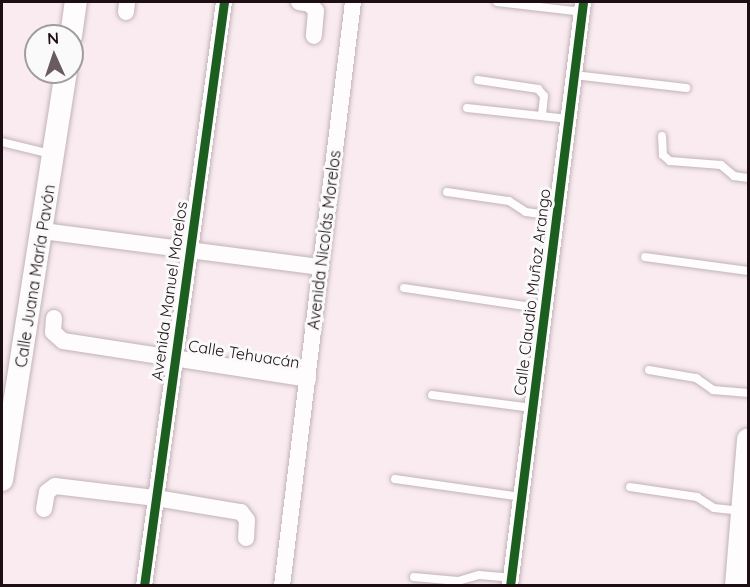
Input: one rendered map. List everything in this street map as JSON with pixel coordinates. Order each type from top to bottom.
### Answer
[{"type":"street","points":[[73,24],[76,2]]},
{"type":"street","name":"Avenida Manuel Morelos","points":[[144,585],[224,2]]},
{"type":"street","points":[[299,2],[310,4],[316,11],[314,36]]},
{"type":"street","name":"Avenida Nicolás Morelos","points":[[282,585],[353,2]]},
{"type":"street","name":"Calle Claudio Muñoz Arango","points":[[510,581],[582,7]]},
{"type":"street","name":"Calle Juana María Pavón","points":[[2,480],[43,231],[64,84]]},
{"type":"street","points":[[43,231],[321,267]]},
{"type":"street","name":"Calle Tehuacán","points":[[54,318],[53,332],[63,341],[308,379]]},
{"type":"street","points":[[736,585],[748,440]]},
{"type":"street","points":[[44,509],[47,492],[55,486],[156,498],[242,512],[247,520],[246,538]]},
{"type":"lane","points":[[496,2],[582,7]]},
{"type":"lane","points":[[574,75],[686,88]]},
{"type":"lane","points":[[478,80],[538,88],[544,96],[542,116]]},
{"type":"lane","points":[[467,108],[568,119]]},
{"type":"lane","points":[[662,136],[663,154],[670,161],[721,165],[734,176],[748,178]]},
{"type":"lane","points":[[2,142],[54,154]]},
{"type":"lane","points":[[447,192],[509,201],[526,212],[556,216]]},
{"type":"lane","points":[[645,257],[748,271]]},
{"type":"lane","points":[[404,288],[544,309]]},
{"type":"lane","points":[[650,370],[696,378],[712,390],[748,393]]},
{"type":"lane","points":[[432,395],[532,408]]},
{"type":"lane","points":[[395,479],[521,497]]},
{"type":"lane","points":[[630,487],[697,497],[714,508],[742,511]]},
{"type":"lane","points":[[414,577],[458,581],[479,575],[510,581]]},
{"type":"cycle path","points":[[144,586],[224,2]]},
{"type":"cycle path","points":[[510,586],[583,2]]}]
